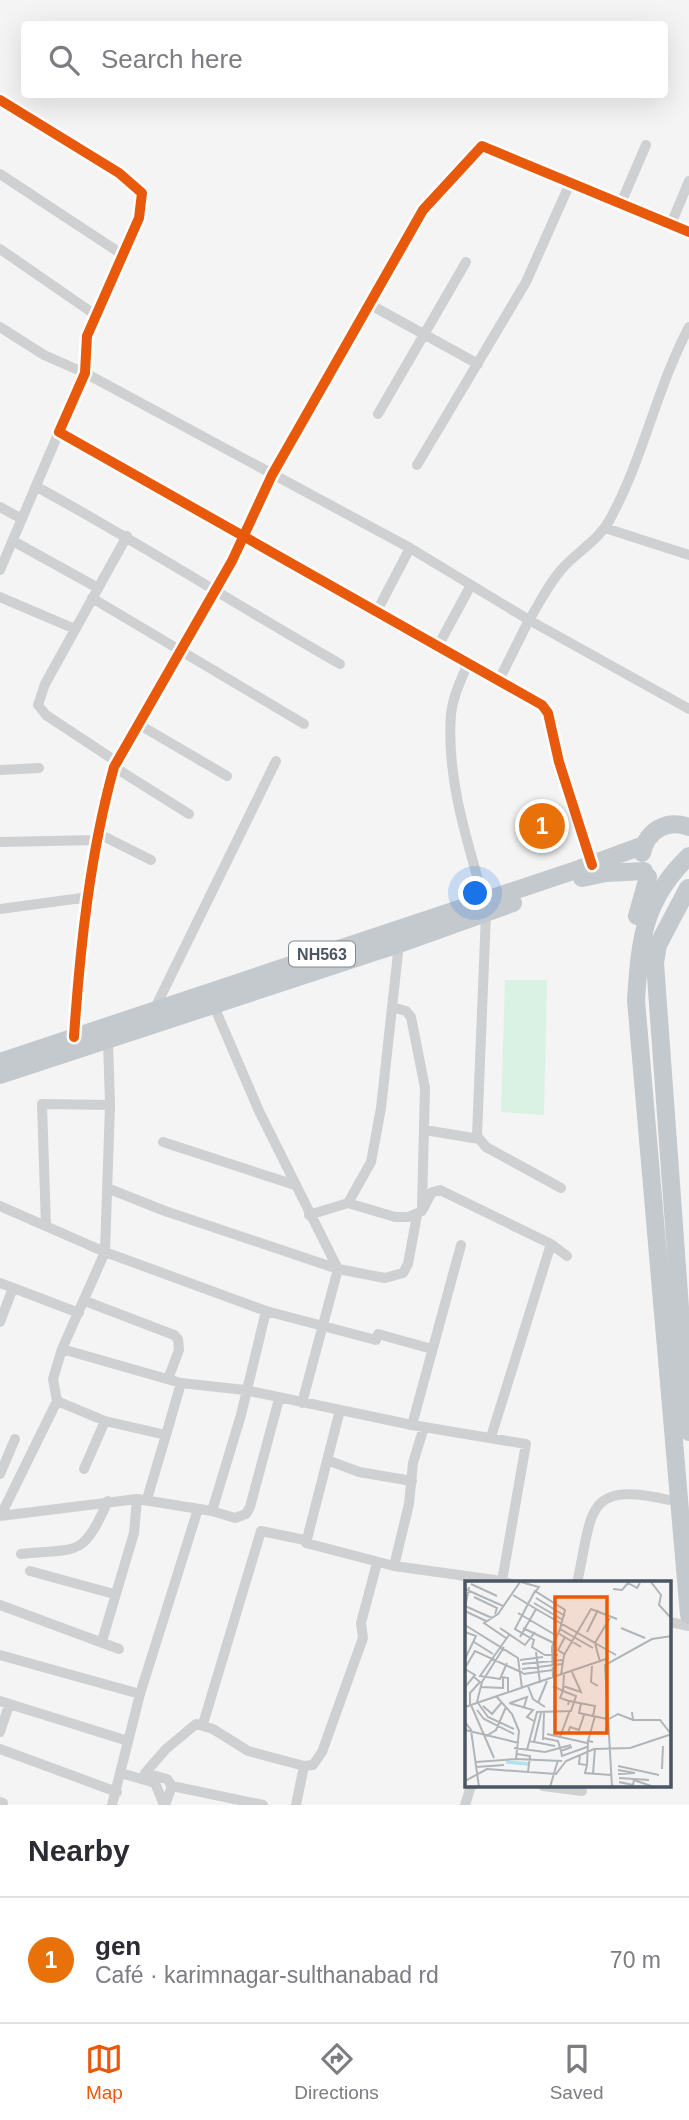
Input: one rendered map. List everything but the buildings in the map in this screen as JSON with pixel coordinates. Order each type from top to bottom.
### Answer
[{"type":"highway","name":"NH563","points":[[0,1075],[399,944],[644,845],[652,833],[663,826],[676,824],[689,827]]},
{"type":"highway","points":[[644,845],[641,858],[646,874],[632,941],[629,971],[674,1505],[682,1530],[689,1615]]},
{"type":"highway","points":[[674,1505],[636,1000],[640,940],[651,906],[689,856]]},
{"type":"highway","name":"NH563","points":[[0,1062],[155,1008],[578,879],[606,873],[646,874],[666,889],[688,888]]},
{"type":"highway","name":"NH563","points":[[688,888],[658,945],[655,963],[689,1432]]},
{"type":"street","points":[[0,570],[85,373],[87,336],[142,204],[138,187],[2,105]]},
{"type":"street","points":[[621,203],[646,145]]},
{"type":"street","points":[[74,1037],[89,897],[115,764],[214,592],[272,475],[423,210],[482,146],[689,232]]},
{"type":"street","points":[[0,174],[123,255]]},
{"type":"street","points":[[417,464],[526,282],[571,181]]},
{"type":"street","points":[[671,224],[689,181]]},
{"type":"street","points":[[0,250],[97,316]]},
{"type":"street","points":[[378,414],[466,262]]},
{"type":"street","points":[[369,304],[478,364]]},
{"type":"street","points":[[0,327],[44,355],[85,373],[410,548],[529,620],[689,709]]},
{"type":"street","points":[[499,680],[529,620],[560,571],[605,528],[633,468],[671,360],[689,327]]},
{"type":"street","points":[[59,432],[542,705],[548,713],[559,762],[592,865]]},
{"type":"street","points":[[37,487],[127,536],[214,592],[340,664]]},
{"type":"street","points":[[0,506],[22,519]]},
{"type":"street","points":[[605,528],[689,555]]},
{"type":"street","points":[[127,536],[41,692],[38,705],[46,715],[189,814]]},
{"type":"street","points":[[13,541],[98,588]]},
{"type":"street","points":[[377,611],[410,548]]},
{"type":"street","points":[[438,646],[471,585]]},
{"type":"street","points":[[0,597],[75,629]]},
{"type":"street","points":[[92,598],[304,724]]},
{"type":"street","points":[[468,663],[451,715],[452,752],[461,817],[485,907],[476,1119],[479,1139],[486,1147],[561,1188]]},
{"type":"street","points":[[138,724],[227,776]]},
{"type":"street","points":[[155,1008],[276,761]]},
{"type":"street","points":[[0,770],[39,768]]},
{"type":"street","points":[[0,842],[99,837],[151,860]]},
{"type":"street","points":[[0,909],[89,897]]},
{"type":"street","points":[[348,1203],[371,1162],[399,944]]},
{"type":"street","points":[[214,1004],[309,1215],[338,1269],[302,1403]]},
{"type":"street","points":[[107,1188],[165,1211],[338,1269],[384,1278],[404,1273],[419,1213],[425,1088],[413,1026],[406,1011],[392,1007]]},
{"type":"street","points":[[0,1516],[57,1401],[53,1379],[62,1349],[105,1252],[110,1105],[108,1040]]},
{"type":"street","points":[[46,1226],[42,1104],[110,1105]]},
{"type":"street","points":[[425,1130],[479,1139]]},
{"type":"street","points":[[163,1142],[295,1185]]},
{"type":"street","points":[[309,1215],[348,1203],[395,1217],[419,1213],[432,1192],[440,1190],[551,1244],[568,1256]]},
{"type":"street","points":[[0,1206],[105,1252],[266,1311],[321,1326],[432,1349]]},
{"type":"street","points":[[491,1437],[551,1244]]},
{"type":"street","points":[[412,1425],[461,1245]]},
{"type":"street","points":[[0,1283],[79,1313]]},
{"type":"street","points":[[0,1322],[13,1288]]},
{"type":"street","points":[[85,1301],[174,1335],[178,1339],[179,1350],[168,1379]]},
{"type":"street","points":[[212,1511],[241,1415],[266,1311]]},
{"type":"street","points":[[62,1349],[181,1383],[245,1390],[412,1425],[526,1444],[506,1581]]},
{"type":"street","points":[[102,1641],[142,1499],[166,1435],[181,1383]]},
{"type":"street","points":[[0,1516],[142,1499],[212,1511],[235,1518],[246,1514],[279,1399]]},
{"type":"street","points":[[57,1401],[105,1421],[166,1435]]},
{"type":"street","points":[[305,1540],[340,1410]]},
{"type":"street","points":[[84,1469],[105,1421]]},
{"type":"street","points":[[394,1566],[412,1481],[413,1463],[424,1427]]},
{"type":"street","points":[[0,1474],[15,1438]]},
{"type":"street","points":[[327,1460],[359,1472],[412,1481]]},
{"type":"street","points":[[577,1581],[593,1513],[600,1503],[610,1496],[634,1492],[674,1505]]},
{"type":"street","points":[[21,1554],[78,1549],[92,1536],[108,1501]]},
{"type":"street","points":[[112,1805],[140,1694],[198,1509]]},
{"type":"street","points":[[203,1724],[261,1531],[305,1540],[313,1547],[377,1563],[499,1581]]},
{"type":"street","points":[[263,1805],[172,1786],[167,1779],[145,1773],[166,1749],[196,1724],[203,1724],[248,1751],[304,1766],[313,1765],[322,1752],[363,1637],[361,1623],[377,1563]]},
{"type":"street","points":[[30,1571],[114,1594]]},
{"type":"street","points":[[0,1605],[120,1649]]},
{"type":"street","points":[[0,1655],[140,1694]]},
{"type":"street","points":[[0,1732],[5,1703],[128,1741]]},
{"type":"street","points":[[0,1749],[117,1792]]},
{"type":"street","points":[[296,1805],[304,1766]]},
{"type":"street","points":[[121,1773],[155,1783],[165,1805]]},
{"type":"street","points":[[165,1805],[172,1786]]},
{"type":"street","points":[[465,1805],[471,1787]]},
{"type":"street","points":[[554,1787],[575,1789]]},
{"type":"green space","points":[[505,980],[547,980],[544,1115],[501,1112]]},
{"type":"cycle path","points":[[0,100],[119,173],[142,193],[139,218],[87,336],[85,373],[59,432],[542,705],[548,713],[559,762],[592,865]]},
{"type":"cycle path","points":[[74,1037],[87,901],[98,833],[114,767],[232,561],[272,475],[423,210],[482,146],[689,232]]},
{"type":"place","name":"gen","points":[[542,826]]}]
